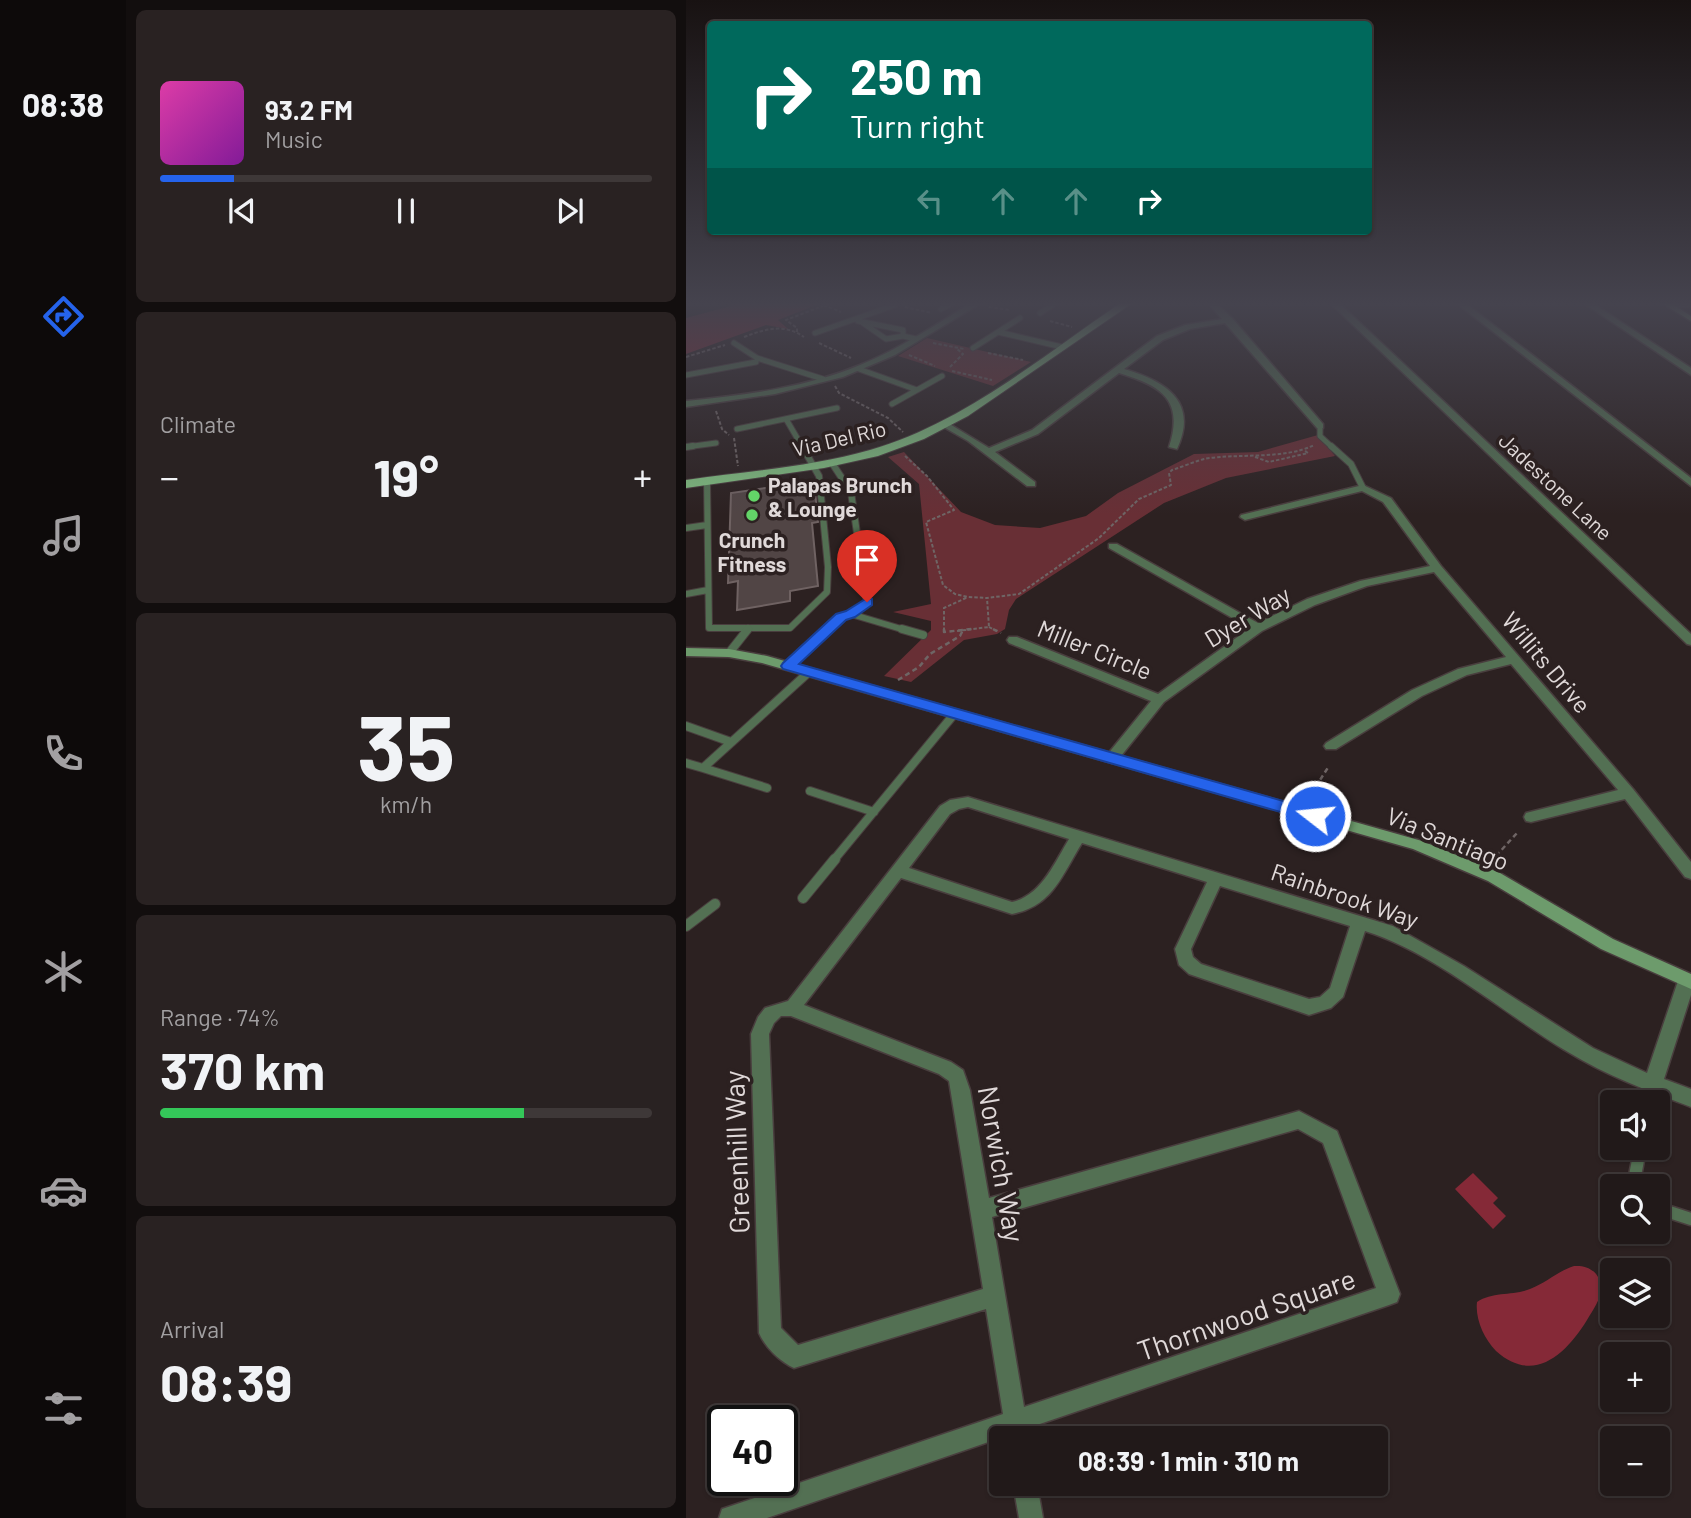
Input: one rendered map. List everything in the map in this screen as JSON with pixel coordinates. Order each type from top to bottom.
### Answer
[{"type":"main road","name":"Via Del Rio","points":[[686,484],[832,463],[893,447],[945,425],[1023,373]]},
{"type":"street","points":[[686,404],[800,386],[839,373]]},
{"type":"street","points":[[987,452],[1035,432],[1114,373]]},
{"type":"street","points":[[1130,373],[1162,385],[1182,419],[1182,429],[1174,447]]},
{"type":"street","points":[[1274,373],[1320,426]]},
{"type":"street","name":"Jadestone Lane","points":[[1408,373],[1691,641]]},
{"type":"street","points":[[1549,373],[1691,483]]},
{"type":"street","points":[[945,425],[971,439],[1031,484]]},
{"type":"street","points":[[1245,517],[1363,488]]},
{"type":"street","name":"Willits Drive","points":[[1363,488],[1387,500],[1437,568],[1628,793],[1691,873]]},
{"type":"street","points":[[1113,547],[1258,628]]},
{"type":"street","name":"Dyer Way","points":[[1112,758],[1159,699],[1258,628],[1311,602],[1364,583],[1437,568]]},
{"type":"street","name":"Miller Circle","points":[[1007,636],[1159,699]]},
{"type":"street","name":"Via Santiago","points":[[686,652],[729,653],[789,666],[1417,845],[1494,877],[1607,944],[1689,981]]},
{"type":"street","points":[[1331,746],[1417,693],[1462,672],[1514,659]]},
{"type":"street","points":[[1531,817],[1628,793]]},
{"type":"street","name":"Rainbrook Way","points":[[955,804],[968,802],[1360,922],[1411,943],[1576,1048],[1653,1084],[1691,1098]]},
{"type":"street","name":"Greenhill Way","points":[[955,804],[945,810],[792,1008],[780,1007],[770,1012],[760,1034],[770,1333],[794,1357],[995,1296]]},
{"type":"street","points":[[899,871],[1012,908],[1025,908],[1039,897],[1079,836]]},
{"type":"street","points":[[1216,878],[1183,949],[1185,960],[1195,969],[1309,1007],[1325,1003],[1336,992],[1360,922]]},
{"type":"street","points":[[1653,1084],[1689,981]]},
{"type":"street","name":"Norwich Way","points":[[792,1008],[956,1076],[961,1090],[982,1210],[1016,1426]]},
{"type":"street","name":"Thornwood Square","points":[[982,1210],[1299,1120],[1330,1137],[1389,1294],[1031,1426]]},
{"type":"street","points":[[731,1518],[989,1440]]},
{"type":"street","points":[[1027,1496],[1031,1518]]},
{"type":"lane","points":[[686,375],[704,373]]},
{"type":"lane","points":[[804,373],[823,379]]},
{"type":"lane","points":[[878,373],[917,390]]},
{"type":"lane","points":[[892,404],[942,376]]},
{"type":"lane","points":[[737,429],[837,408]]},
{"type":"lane","points":[[706,481],[709,628],[790,628],[827,592],[828,567],[819,477],[786,419]]},
{"type":"lane","points":[[1320,426],[1320,436],[1351,464],[1363,488]]},
{"type":"lane","points":[[686,447],[716,443]]},
{"type":"lane","points":[[789,666],[841,617],[851,614],[867,602],[851,492],[832,463]]},
{"type":"lane","points":[[686,528],[707,525]]},
{"type":"lane","points":[[686,594],[708,590]]},
{"type":"lane","points":[[851,614],[923,635]]},
{"type":"lane","points":[[729,653],[749,628]]},
{"type":"lane","points":[[703,768],[809,672]]},
{"type":"lane","points":[[803,898],[955,713]]},
{"type":"lane","points":[[686,726],[731,742]]},
{"type":"lane","points":[[686,762],[767,788]]},
{"type":"lane","points":[[810,791],[874,812]]},
{"type":"lane","points":[[686,926],[715,904]]},
{"type":"lane","points":[[1652,1090],[1653,1084]]},
{"type":"lane","points":[[1670,1212],[1691,1219]]},
{"type":"path","points":[[833,383],[839,393],[888,418],[903,432]]},
{"type":"path","points":[[903,454],[951,504],[953,512],[926,522],[942,582],[952,593],[987,598],[1018,594],[1097,541],[1139,499],[1169,486],[1172,481],[1170,471],[1194,461],[1255,457],[1267,453],[1303,450],[1311,447],[1314,440]]},
{"type":"path","points":[[1255,457],[1269,462],[1308,453],[1303,450]]},
{"type":"path","points":[[1188,457],[1194,461]]},
{"type":"path","points":[[968,597],[943,609],[944,632],[989,626],[1007,636]]},
{"type":"path","points":[[987,598],[989,626]]},
{"type":"path","points":[[898,680],[919,667],[930,654],[960,636],[963,630]]},
{"type":"path","points":[[1311,794],[1329,766]]},
{"type":"path","points":[[1496,856],[1517,833]]},
{"type":"shaded area","points":[[951,373],[1014,373],[993,386]]},
{"type":"shaded area","points":[[1318,435],[1335,456],[1226,478],[1164,503],[1016,599],[1009,610],[1005,629],[997,634],[964,640],[911,682],[884,676],[931,630],[931,621],[893,612],[931,604],[919,484],[888,457],[904,452],[961,512],[995,525],[1040,528],[1086,516],[1118,493],[1194,454],[1258,452]]},
{"type":"shaded area","points":[[1473,1173],[1498,1198],[1493,1203],[1506,1216],[1493,1229],[1455,1189]]},
{"type":"shaded area","points":[[1574,1266],[1588,1268],[1595,1273],[1600,1281],[1600,1294],[1594,1308],[1569,1344],[1548,1361],[1523,1365],[1510,1361],[1488,1341],[1477,1315],[1477,1302],[1490,1296],[1530,1289]]},
{"type":"building","points":[[814,481],[818,522],[812,523],[818,586],[790,591],[790,601],[737,610],[738,581],[728,583],[731,493]]},
{"type":"place","name":"Palapas Brunch & Lounge","points":[[754,496]]},
{"type":"place","name":"Crunch Fitness","points":[[752,515]]},
{"type":"route","points":[[867,602],[851,614],[841,617],[789,666],[1315,816]]}]
